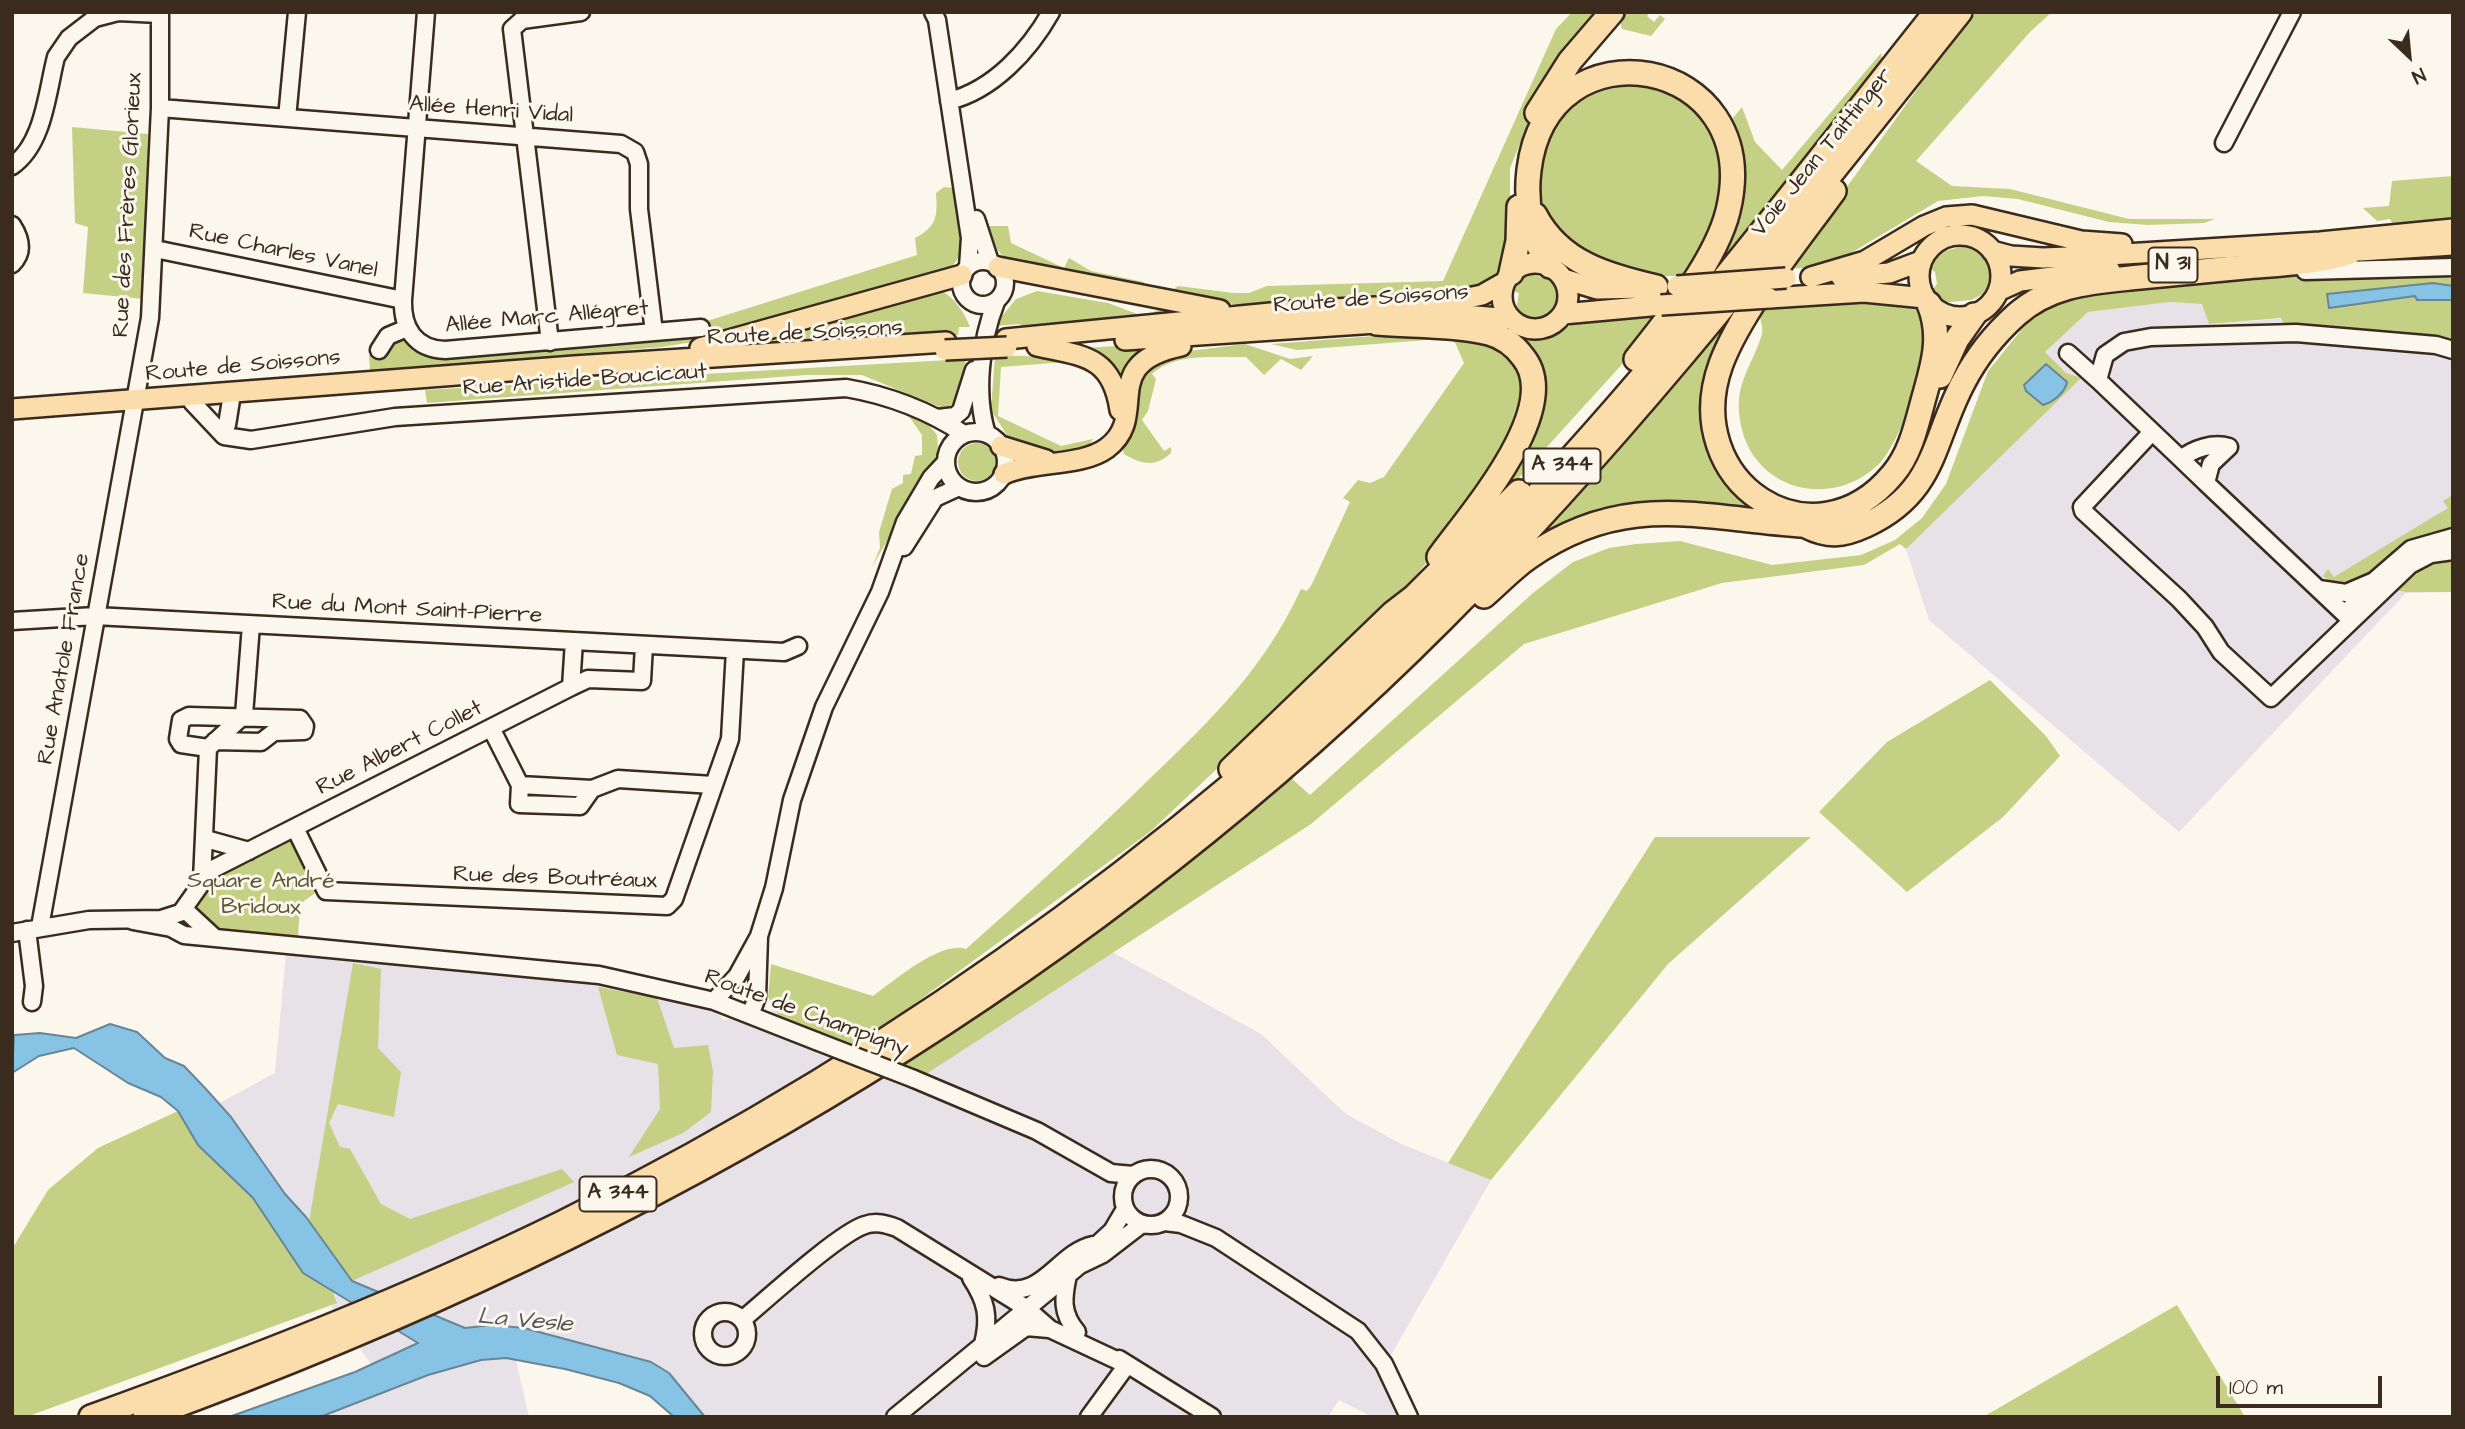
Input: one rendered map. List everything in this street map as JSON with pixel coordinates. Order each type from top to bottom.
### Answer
[{"type":"highway","points":[[1508,277],[1518,232],[1522,147],[1539,106],[1570,61],[1612,12]]},
{"type":"highway","points":[[1927,301],[1938,334],[1934,359],[1910,447],[1893,474],[1870,496],[1842,510],[1811,515],[1779,511],[1748,492],[1726,465],[1714,439],[1711,403],[1721,363],[1742,323],[1950,14]]},
{"type":"highway","name":"Voie Jean Taittinger","points":[[1438,624],[1616,435],[1734,292],[1950,14]]},
{"type":"highway","name":"Voie Jean Taittinger","points":[[1102,889],[1237,782],[1405,631],[1516,518],[1950,14]]},
{"type":"highway","points":[[1102,889],[1141,848],[1218,780],[1393,613],[1415,596],[1507,505],[1595,409],[1652,340],[1710,255],[1722,229],[1734,174],[1731,149],[1707,104],[1685,86],[1660,75],[1611,75],[1578,86],[1548,111],[1531,153],[1528,180],[1536,243],[1557,273]]},
{"type":"highway","points":[[1530,206],[1541,227],[1563,253],[1600,272],[1665,293]]},
{"type":"highway","points":[[1806,526],[1824,535],[1857,529],[1884,517],[1904,501],[1935,457],[1962,385],[1976,359],[1995,335],[2038,298],[2076,284],[2332,258],[2350,252]]},
{"type":"highway","points":[[1438,624],[1466,612],[1528,558],[1571,533],[1615,516],[1688,513],[1806,526],[1853,518],[1877,506],[1907,477],[1919,452],[1943,363],[1974,315]]},
{"type":"highway","points":[[1377,323],[1489,333],[1517,349],[1527,362],[1535,385],[1532,412],[1517,444],[1438,558],[1393,613]]},
{"type":"highway","name":"A 344","points":[[145,1417],[368,1331],[577,1236],[687,1179],[853,1083],[1037,960],[1158,870],[1259,788],[1438,624]]},
{"type":"highway","name":"A 344","points":[[91,1417],[355,1317],[561,1223],[676,1164],[787,1101],[904,1028],[1102,889]]},
{"type":"main road","points":[[1811,277],[1865,261],[1924,226],[1946,217],[1972,215],[2081,241],[2175,243],[2203,247]]},
{"type":"main road","name":"N 31","points":[[1992,251],[2043,258],[2320,242],[2453,229]]},
{"type":"main road","points":[[1557,273],[1569,291],[1563,314],[1551,326],[1534,330],[1511,320],[1502,301],[1508,277],[1530,263],[1557,273],[1597,289],[1769,298],[1864,292],[1927,301],[1950,316],[1974,315],[1993,301],[1998,291],[2000,270],[1992,251],[1975,238],[1954,236],[1934,244],[1921,261],[1919,284],[1927,301]]},
{"type":"main road","name":"N 31","points":[[1998,291],[2020,281],[2053,275],[2453,245]]},
{"type":"main road","points":[[1563,314],[1665,293],[1786,278],[1870,276],[1921,261]]},
{"type":"main road","points":[[994,265],[1202,308],[1291,311]]},
{"type":"main road","points":[[574,366],[708,347],[965,271]]},
{"type":"main road","name":"Route de Soissons","points":[[200,399],[574,366],[1007,343],[1291,311],[1463,301],[1492,291],[1508,277]]},
{"type":"main road","name":"Route de Soissons","points":[[1007,343],[1037,346],[1231,335],[1476,316],[1511,320]]},
{"type":"main road","points":[[1003,474],[1054,461],[1089,457],[1107,449],[1124,424],[1129,383],[1148,356],[1231,335]]},
{"type":"main road","name":"Route de Soissons","points":[[12,409],[136,400],[231,400],[331,388],[946,346]]},
{"type":"main road","points":[[1037,346],[1085,356],[1106,369],[1116,387],[1120,409],[1114,441]]},
{"type":"main road","points":[[994,440],[1023,455],[1054,461]]},
{"type":"street","points":[[288,118],[297,12]]},
{"type":"street","points":[[379,350],[388,336],[407,328],[403,300],[426,12]]},
{"type":"street","points":[[550,341],[512,29],[515,17],[581,12]]},
{"type":"street","points":[[890,566],[894,547],[905,522],[931,478],[965,433],[972,417],[977,324],[969,301],[961,290],[970,238],[933,12]]},
{"type":"street","points":[[949,101],[969,96],[994,78],[1039,33],[1051,12]]},
{"type":"street","points":[[2224,143],[2292,12]]},
{"type":"street","points":[[12,166],[25,156],[34,139],[55,57],[62,45],[103,15],[160,13]]},
{"type":"street","name":"Rue des Frères Glorieux","points":[[136,400],[150,318],[155,249],[160,13]]},
{"type":"street","points":[[714,1001],[737,976],[759,936],[774,888],[792,800],[824,707],[890,566],[934,498],[959,487],[983,491],[998,482],[1003,474],[1006,457],[983,417],[982,370],[987,325],[1004,288],[1003,273],[994,265],[980,237],[949,101]]},
{"type":"street","name":"Allée Henri Vidal","points":[[160,108],[621,144],[635,152],[639,164],[639,209],[654,332]]},
{"type":"street","points":[[12,225],[21,244],[19,256],[12,264]]},
{"type":"street","name":"Rue Charles Vanel","points":[[155,249],[403,300]]},
{"type":"street","points":[[965,271],[974,262],[994,265]]},
{"type":"street","points":[[2230,268],[2266,272],[2453,267]]},
{"type":"street","points":[[969,301],[982,306],[996,302]]},
{"type":"street","name":"Allée Marc Allégret","points":[[407,328],[414,339],[432,350],[701,328]]},
{"type":"street","points":[[2098,380],[2105,355],[2124,342],[2151,337],[2296,333],[2436,345],[2453,350]]},
{"type":"street","points":[[2068,353],[2348,617]]},
{"type":"street","points":[[959,487],[949,477],[944,434],[936,417],[956,416],[961,411],[974,370]]},
{"type":"street","name":"Rue Aristide Boucicaut","points":[[238,440],[395,417],[828,387],[863,391],[936,417],[965,433]]},
{"type":"street","points":[[200,399],[227,425],[238,440]]},
{"type":"street","points":[[200,399],[224,436],[238,440]]},
{"type":"street","name":"Rue Anatole France","points":[[32,1002],[34,986],[26,930],[95,616],[136,400]]},
{"type":"street","points":[[227,425],[231,400]]},
{"type":"street","points":[[2151,432],[2082,506],[2083,511],[2186,606],[2228,659],[2271,698],[2348,617],[2410,565],[2431,554],[2453,551]]},
{"type":"street","points":[[965,433],[994,440]]},
{"type":"street","points":[[2181,459],[2197,449],[2222,445],[2229,447],[2211,464],[2206,483]]},
{"type":"street","points":[[2348,617],[2374,581],[2411,549],[2453,537]]},
{"type":"street","points":[[2319,589],[2346,593],[2374,581]]},
{"type":"street","name":"Rue du Mont Saint-Pierre","points":[[12,621],[95,616],[735,650],[784,652],[797,646]]},
{"type":"street","points":[[186,921],[202,880],[211,744],[244,715],[251,625]]},
{"type":"street","points":[[571,687],[574,641]]},
{"type":"street","name":"Rue Albert Collet","points":[[202,880],[211,870],[588,679],[642,681],[645,645]]},
{"type":"street","name":"Rue des Boutréaux","points":[[295,828],[326,891],[667,906],[674,899],[730,739],[735,650]]},
{"type":"street","points":[[244,715],[300,719],[305,726],[304,731],[274,732],[261,742],[181,744],[178,739],[181,720],[188,716],[244,715]]},
{"type":"street","points":[[491,728],[520,785],[592,789],[618,779],[713,785]]},
{"type":"street","points":[[206,839],[249,851]]},
{"type":"street","name":"Route de Champigny","points":[[26,930],[89,920],[186,921],[215,937],[599,975],[714,1001],[751,1013],[1037,1131],[1128,1182]]},
{"type":"street","points":[[751,1013],[757,997],[759,936]]},
{"type":"street","points":[[1077,1332],[1069,1322],[1063,1303],[1074,1270],[1093,1245],[1112,1231],[1125,1209],[1128,1182],[1152,1168],[1166,1172],[1179,1189],[1179,1202],[1174,1214],[1165,1222]]},
{"type":"street","points":[[1179,1202],[1185,1212],[1216,1238],[1358,1331],[1390,1373],[1409,1417]]},
{"type":"street","points":[[1125,1209],[1142,1224]]},
{"type":"street","points":[[742,1320],[864,1225],[882,1223],[897,1228],[1026,1308],[1050,1329],[1127,1365]]},
{"type":"street","points":[[895,1417],[1074,1270],[1103,1254],[1142,1224],[1181,1224],[1216,1238]]},
{"type":"street","points":[[968,1273],[1009,1290],[1029,1289],[1081,1248],[1093,1245]]},
{"type":"street","points":[[968,1273],[987,1307],[988,1326],[983,1344]]},
{"type":"street","points":[[1026,1308],[1040,1309],[1212,1417]]},
{"type":"street","points":[[947,1374],[969,1368],[1026,1327],[1050,1329]]},
{"type":"street","points":[[1089,1417],[1127,1365]]},
{"type":"shaded area","points":[[2170,302],[2202,304],[2210,324],[2453,306],[2453,592],[2406,593],[2179,832],[1929,620],[1906,549],[2045,352],[2088,312]]},
{"type":"shaded area","points":[[287,942],[689,986],[724,1020],[774,1010],[869,1037],[1112,952],[1261,1034],[1346,1114],[1401,1144],[1491,1180],[1391,1355],[1415,1417],[1372,1417],[1339,1400],[1328,1417],[680,1417],[646,1382],[514,1352],[529,1417],[281,1417],[381,1379],[199,1114],[275,1073]]},
{"type":"green space","points":[[1572,12],[1600,12],[1571,42],[1548,75],[1510,168],[1510,216],[1496,277],[1480,290],[1374,296],[1369,300],[1240,305],[1175,295],[1174,289],[1178,286],[1249,293],[1267,286],[1443,281],[1556,29]]},
{"type":"green space","points":[[1624,12],[1650,12],[1647,16],[1654,22],[1660,15],[1665,19],[1651,36],[1622,29],[1619,17]]},
{"type":"green space","points":[[1976,12],[2052,12],[2030,32],[1916,161],[1952,186],[2010,189],[2129,219],[2215,219],[2204,223],[2148,225],[2109,222],[2018,199],[1983,196],[1938,201],[1846,256],[1817,267],[1788,269],[1933,67]]},
{"type":"green space","points":[[1881,53],[1882,61],[1713,274],[1704,275],[1726,229],[1728,124],[1742,107],[1755,142],[1782,170]]},
{"type":"green space","points":[[1648,80],[1701,106],[1726,174],[1711,238],[1689,276],[1638,276],[1568,246],[1539,205],[1538,153],[1544,134],[1583,89]]},
{"type":"green space","points":[[72,127],[148,134],[144,299],[83,293],[88,227],[75,223]]},
{"type":"green space","points":[[2453,176],[2453,219],[2393,225],[2390,219],[2377,221],[2363,208],[2389,206],[2392,181]]},
{"type":"green space","points":[[944,187],[953,188],[961,224],[962,246],[959,257],[942,274],[704,340],[662,347],[370,372],[369,355],[383,353],[386,344],[404,334],[415,347],[704,322],[917,255],[915,238],[927,230],[934,220],[937,209],[936,193]]},
{"type":"green space","points":[[989,226],[1008,226],[1011,243],[1064,268],[1069,258],[1091,271],[1144,282],[1144,287],[1005,259],[997,249]]},
{"type":"green space","points":[[1967,245],[1979,247],[1993,266],[1989,291],[1971,300],[1940,303],[1931,292],[1937,284],[1935,272],[1928,267],[1942,252]]},
{"type":"green space","points":[[2453,273],[2453,339],[2286,327],[2281,318],[2209,324],[2202,304],[2170,302],[2088,312],[2045,352],[2066,373],[2081,378],[1906,549],[1900,544],[1864,565],[1722,583],[1524,644],[1311,824],[923,1076],[902,1067],[1094,934],[1291,778],[1310,795],[1533,593],[1573,562],[1609,548],[1680,541],[1772,565],[1861,555],[1895,540],[1922,518],[1946,484],[1988,371],[2040,307],[2065,294],[2151,281]]},
{"type":"green space","points":[[1532,274],[1552,281],[1559,294],[1551,314],[1541,320],[1527,319],[1516,311],[1519,293],[1509,290],[1513,282]]},
{"type":"green space","points":[[939,290],[954,300],[968,322],[970,327],[959,327],[958,335],[708,351]]},
{"type":"green space","points":[[1037,291],[1108,303],[1140,315],[1150,314],[1166,306],[1192,316],[1022,327],[1020,324],[994,326],[1016,299]]},
{"type":"green space","points":[[1877,301],[1925,311],[1928,335],[1928,348],[1908,410],[1886,456],[1858,479],[1837,487],[1815,489],[1794,486],[1775,477],[1759,463],[1747,444],[1740,420],[1742,385],[1762,334],[1760,309]]},
{"type":"green space","points":[[1732,310],[1744,310],[1709,433],[1779,516],[1553,532],[1546,527]]},
{"type":"green space","points":[[1659,316],[1625,361],[1476,525],[1474,520],[1535,431],[1542,403],[1518,337],[1537,340],[1555,336],[1577,321]]},
{"type":"green space","points":[[1400,334],[1460,334],[1501,349],[1515,360],[1526,388],[1515,436],[1444,541],[1396,600],[1151,831],[869,1037],[852,1047],[782,1020],[768,997],[771,964],[873,996],[931,956],[944,950],[966,949],[1113,814],[1228,699],[1268,648],[1301,589],[1307,591],[1312,584],[1350,502],[1343,498],[1358,480],[1370,483],[1384,477],[1464,363],[1453,338],[1297,350],[1271,344]]},
{"type":"green space","points":[[1151,344],[1140,354],[1127,376],[1117,376],[1084,348]]},
{"type":"green space","points":[[1245,344],[1290,359],[1313,356],[1301,370],[1281,359],[1264,375],[1246,357],[1184,359],[1162,367],[1152,374],[1156,379],[1148,411],[1142,420],[1164,451],[1171,447],[1171,453],[1154,463],[1136,460],[1124,454],[1121,443],[1138,374],[1165,354]]},
{"type":"green space","points":[[995,355],[1079,358],[1105,380],[1078,361],[1001,367],[998,416],[1061,446],[1093,439],[1090,444],[1064,453],[1030,450],[1012,443],[991,410]]},
{"type":"green space","points":[[966,359],[959,394],[945,409],[862,375],[806,375],[427,403],[425,390]]},
{"type":"green space","points":[[908,415],[928,424],[937,435],[938,449],[934,466],[918,486],[872,567],[880,548],[879,532],[892,489],[903,483],[903,475],[911,474],[915,456],[922,455],[922,435]]},
{"type":"green space","points":[[977,443],[990,449],[996,462],[990,475],[977,481],[964,475],[958,462],[964,449]]},
{"type":"green space","points":[[2453,495],[2453,528],[2423,536],[2400,547],[2358,583],[2333,583],[2323,576],[2328,569],[2334,577],[2448,508],[2443,501]]},
{"type":"green space","points":[[2453,555],[2453,592],[2406,592],[2391,589],[2427,563]]},
{"type":"green space","points":[[1990,680],[2046,736],[2060,756],[2003,817],[1907,892],[1819,812],[1887,742]]},
{"type":"green space","name":"Square André Bridoux","points":[[290,835],[318,891],[300,904],[298,938],[217,932],[197,911],[202,896],[211,883],[233,863]]},
{"type":"green space","points":[[1655,837],[1811,837],[1668,964],[1491,1180],[1448,1163]]},
{"type":"green space","points":[[353,963],[381,969],[378,1048],[401,1072],[394,1117],[338,1104],[329,1123],[340,1147],[350,1149],[381,1204],[410,1219],[562,1169],[574,1182],[352,1281],[309,1222]]},
{"type":"green space","points":[[598,987],[657,998],[674,1048],[708,1045],[713,1071],[711,1112],[683,1133],[629,1157],[660,1109],[658,1064],[617,1055]]},
{"type":"green space","points":[[178,1111],[198,1145],[253,1198],[303,1273],[332,1290],[337,1303],[26,1417],[12,1417],[12,1249],[48,1190],[98,1148]]},
{"type":"green space","points":[[2177,1305],[2245,1417],[1983,1417]]},
{"type":"water","points":[[2433,283],[2453,286],[2453,300],[2417,300],[2415,296],[2329,308],[2327,294]]},
{"type":"water","points":[[2046,364],[2067,382],[2058,396],[2043,405],[2026,391],[2024,385]]},
{"type":"water","points":[[110,1024],[137,1032],[165,1058],[184,1066],[205,1088],[231,1117],[285,1194],[306,1217],[352,1281],[465,1328],[492,1325],[524,1328],[651,1362],[669,1373],[705,1417],[674,1417],[650,1396],[619,1383],[506,1358],[481,1360],[428,1375],[320,1417],[229,1417],[355,1372],[418,1343],[303,1273],[253,1198],[198,1145],[178,1111],[161,1097],[128,1083],[74,1048],[39,1056],[12,1073],[14,1035],[40,1033],[76,1038]]},
{"type":"water label","name":"La Vesle","points":[[525,1322]]}]
